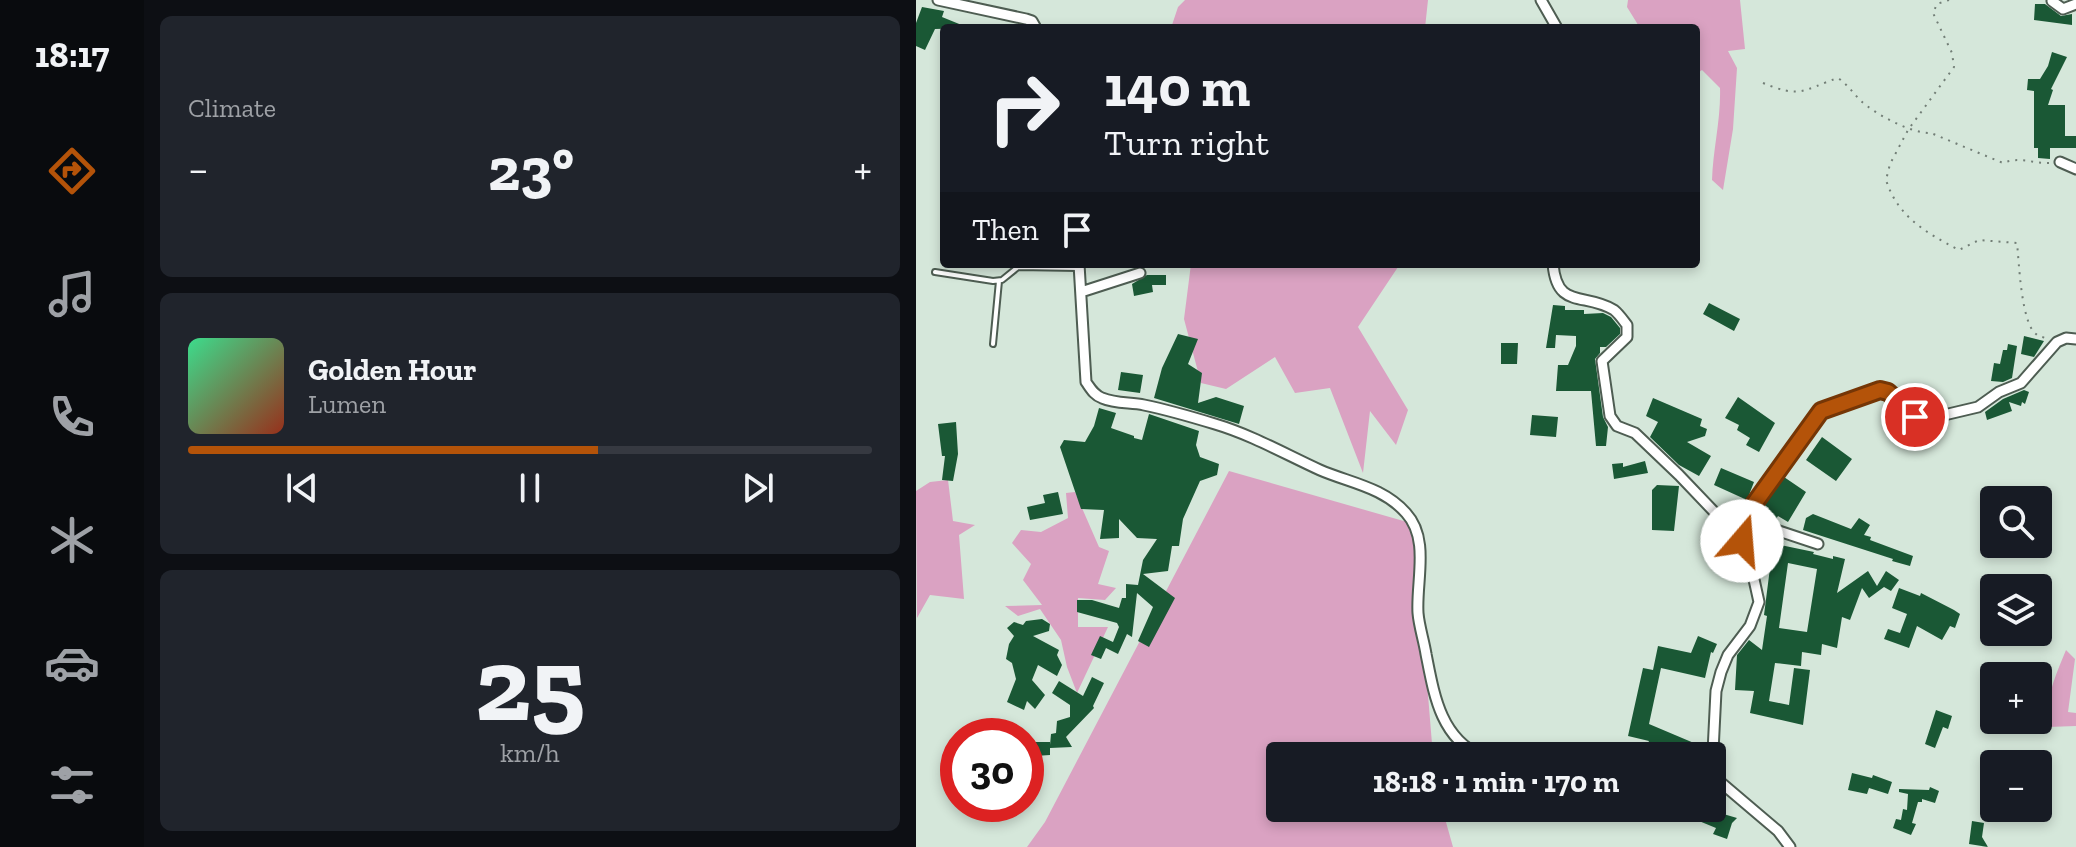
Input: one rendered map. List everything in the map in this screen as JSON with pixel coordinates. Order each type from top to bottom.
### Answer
[{"type":"street","points":[[938,0],[1032,21],[1034,24]]},
{"type":"street","points":[[1541,0],[1555,24]]},
{"type":"street","points":[[2052,1],[2063,9],[2076,4]]},
{"type":"street","points":[[2060,162],[2076,169]]},
{"type":"street","points":[[1079,268],[1086,382],[1093,393],[1114,401],[1217,424],[1280,449],[1320,470],[1375,490],[1406,513],[1418,537],[1418,613],[1436,700],[1444,723],[1460,742]]},
{"type":"street","points":[[1553,268],[1554,281],[1568,297],[1594,302],[1615,311],[1627,325],[1627,337],[1602,361],[1610,416],[1617,426],[1635,433],[1742,541],[1751,566],[1759,602],[1750,626],[1728,655],[1721,672],[1716,691],[1714,742]]},
{"type":"street","points":[[1081,292],[1140,273]]},
{"type":"street","points":[[1742,541],[1749,511],[1780,465],[1825,409],[1880,390],[1888,392],[1923,420],[1963,412],[2021,383],[2057,342],[2066,338],[2076,339]]},
{"type":"street","points":[[1746,520],[1818,544]]},
{"type":"street","points":[[1726,786],[1778,831],[1790,847]]},
{"type":"lane","points":[[935,272],[999,281],[1017,268]]},
{"type":"lane","points":[[993,344],[999,281]]},
{"type":"path","points":[[1949,0],[1937,4],[1933,13],[1952,53],[1954,67],[1908,130],[1890,164],[1886,180],[1899,208],[1926,231],[1959,250],[1979,240],[2017,243],[2022,294],[2030,326],[2034,334],[2057,342]]},
{"type":"path","points":[[1763,83],[1791,93],[1812,90],[1838,78],[1851,87],[1863,103],[1908,130],[1931,133],[2003,163],[2014,158],[2039,164],[2060,162]]},
{"type":"shaded area","points":[[1185,0],[1428,0],[1425,24],[1172,24],[1178,7]]},
{"type":"shaded area","points":[[1628,0],[1740,0],[1745,49],[1728,51],[1737,68],[1733,129],[1723,190],[1712,180],[1720,88],[1700,71],[1700,24],[1638,24],[1627,7]]},
{"type":"shaded area","points":[[1190,268],[1397,268],[1358,327],[1408,410],[1396,445],[1370,411],[1363,473],[1330,388],[1295,393],[1275,357],[1226,389],[1201,383],[1184,319]]},
{"type":"shaded area","points":[[1229,471],[1414,524],[1432,742],[1266,742],[1266,822],[1446,822],[1453,847],[1027,847],[1045,822]]},
{"type":"shaded area","points":[[948,480],[953,521],[975,525],[959,535],[964,599],[930,595],[917,618],[916,491],[930,482]]},
{"type":"shaded area","points":[[1075,492],[1099,547],[1109,551],[1098,584],[1116,588],[1105,600],[1078,598],[1078,627],[1108,627],[1077,693],[1061,640],[1040,609],[1018,616],[1005,606],[1042,605],[1023,580],[1031,564],[1012,543],[1021,530],[1041,532],[1068,518],[1066,493]]},
{"type":"shaded area","points":[[2066,650],[2075,659],[2068,712],[2076,713],[2076,726],[2052,727],[2055,678]]},
{"type":"building","points":[[2035,4],[2045,4],[2061,16],[2072,14],[2072,25],[2034,20]]},
{"type":"building","points":[[922,7],[944,11],[942,17],[959,24],[940,24],[940,29],[935,29],[925,50],[916,46],[916,23]]},
{"type":"building","points":[[2052,52],[2067,57],[2051,89],[2048,105],[2065,105],[2065,136],[2076,136],[2076,148],[2050,148],[2050,159],[2038,158],[2038,148],[2034,148],[2034,91],[2027,90],[2028,79],[2040,79]]},
{"type":"building","points":[[1147,275],[1166,275],[1166,285],[1152,285],[1153,292],[1134,296],[1132,284]]},
{"type":"building","points":[[1709,303],[1740,319],[1734,331],[1703,314]]},
{"type":"building","points":[[1553,305],[1565,306],[1565,310],[1584,310],[1584,314],[1603,313],[1620,328],[1620,334],[1606,347],[1600,347],[1595,359],[1603,417],[1608,427],[1606,446],[1596,446],[1591,391],[1556,391],[1558,365],[1568,365],[1576,346],[1576,336],[1556,335],[1555,348],[1546,348]]},
{"type":"building","points":[[1178,334],[1198,339],[1188,364],[1202,373],[1198,403],[1216,397],[1244,406],[1239,424],[1154,398],[1162,368]]},
{"type":"building","points":[[2024,336],[2044,341],[2034,357],[2021,354]]},
{"type":"building","points":[[1501,343],[1518,343],[1517,364],[1501,364]]},
{"type":"building","points":[[2008,344],[2017,346],[2012,378],[2003,382],[1991,381],[1994,363],[2000,364],[2003,350],[2007,350]]},
{"type":"building","points":[[1121,372],[1143,375],[1140,393],[1118,390]]},
{"type":"building","points":[[2024,390],[2029,392],[2025,404],[2022,402],[2021,406],[2009,402],[2012,411],[1987,420],[1985,412],[2003,399]]},
{"type":"building","points":[[1738,397],[1775,423],[1759,452],[1746,445],[1750,438],[1737,430],[1739,425],[1725,418]]},
{"type":"building","points":[[1653,398],[1702,419],[1700,426],[1707,429],[1705,436],[1687,442],[1711,456],[1699,476],[1679,465],[1650,437],[1658,422],[1646,416]]},
{"type":"building","points":[[1099,408],[1116,413],[1111,428],[1142,440],[1149,414],[1199,431],[1196,445],[1200,457],[1219,464],[1217,475],[1200,481],[1183,519],[1179,546],[1172,546],[1168,571],[1143,574],[1175,598],[1149,647],[1138,641],[1153,607],[1137,593],[1132,637],[1127,634],[1118,654],[1106,648],[1101,659],[1091,655],[1100,636],[1113,642],[1119,627],[1117,623],[1077,612],[1077,600],[1092,600],[1119,608],[1122,598],[1126,598],[1126,584],[1138,585],[1143,560],[1157,539],[1137,538],[1119,519],[1119,538],[1100,539],[1104,510],[1081,509],[1060,447],[1064,440],[1085,442]]},
{"type":"building","points":[[1532,415],[1558,417],[1556,437],[1530,435]]},
{"type":"building","points":[[956,422],[958,454],[953,481],[942,480],[945,456],[942,456],[938,424]]},
{"type":"building","points":[[1822,437],[1852,459],[1836,481],[1806,460]]},
{"type":"building","points":[[1645,461],[1648,473],[1614,479],[1612,464],[1623,463],[1623,467]]},
{"type":"building","points":[[1721,468],[1754,482],[1747,500],[1714,485]]},
{"type":"building","points":[[1784,477],[1806,492],[1788,522],[1766,512],[1769,508],[1763,504]]},
{"type":"building","points":[[1657,485],[1679,486],[1674,531],[1652,530],[1652,490]]},
{"type":"building","points":[[1058,492],[1063,514],[1030,520],[1027,507],[1045,503],[1043,495]]},
{"type":"building","points":[[1813,514],[1851,529],[1859,518],[1870,525],[1864,535],[1871,537],[1870,540],[1913,556],[1910,566],[1803,530],[1806,518]]},
{"type":"building","points":[[1761,541],[1833,559],[1833,556],[1845,559],[1837,593],[1868,571],[1877,586],[1886,571],[1899,580],[1891,591],[1884,587],[1869,598],[1862,588],[1850,620],[1842,617],[1837,648],[1822,644],[1821,655],[1802,652],[1801,666],[1775,663],[1769,701],[1789,705],[1794,668],[1810,670],[1803,725],[1750,713],[1754,691],[1735,690],[1737,655],[1749,640],[1762,650],[1771,560],[1758,557]],"holes":[[[1788,563],[1817,569],[1807,632],[1779,628]]]},
{"type":"building","points":[[1899,588],[1920,596],[1921,593],[1960,614],[1955,628],[1950,626],[1942,640],[1917,626],[1909,648],[1884,639],[1888,629],[1900,633],[1907,614],[1892,608]]},
{"type":"building","points":[[1042,619],[1050,624],[1049,631],[1033,636],[1059,650],[1057,655],[1062,665],[1057,676],[1038,665],[1032,680],[1045,695],[1035,709],[1027,701],[1024,710],[1007,702],[1016,679],[1012,663],[1006,659],[1014,636],[1007,628],[1014,622],[1023,625],[1026,621]]},
{"type":"building","points":[[1698,636],[1717,644],[1711,652],[1705,678],[1661,668],[1649,724],[1692,742],[1648,742],[1628,736],[1643,668],[1653,670],[1658,646],[1691,653]]},
{"type":"building","points":[[1092,677],[1104,683],[1094,708],[1066,737],[1072,747],[1050,748],[1050,755],[1044,755],[1044,742],[1050,742],[1050,745],[1057,721],[1070,717],[1070,705],[1052,693],[1059,681],[1083,696]]},
{"type":"building","points":[[1936,710],[1952,716],[1948,729],[1943,727],[1935,748],[1925,744]]},
{"type":"building","points":[[1852,773],[1872,778],[1873,775],[1892,782],[1888,794],[1869,788],[1867,794],[1848,790]]},
{"type":"building","points":[[1930,787],[1939,791],[1935,803],[1922,799],[1918,802],[1912,823],[1916,824],[1911,835],[1893,828],[1896,819],[1901,820],[1903,809],[1907,810],[1908,794],[1899,792],[1899,789],[1929,790]]},
{"type":"building","points":[[1726,815],[1737,818],[1727,839],[1713,834],[1716,828],[1701,822],[1726,822]]},
{"type":"building","points":[[1972,821],[1984,823],[1982,837],[1988,847],[1969,844]]},
{"type":"route","points":[[1742,541],[1749,511],[1821,411],[1880,390],[1888,392],[1915,417]]}]
